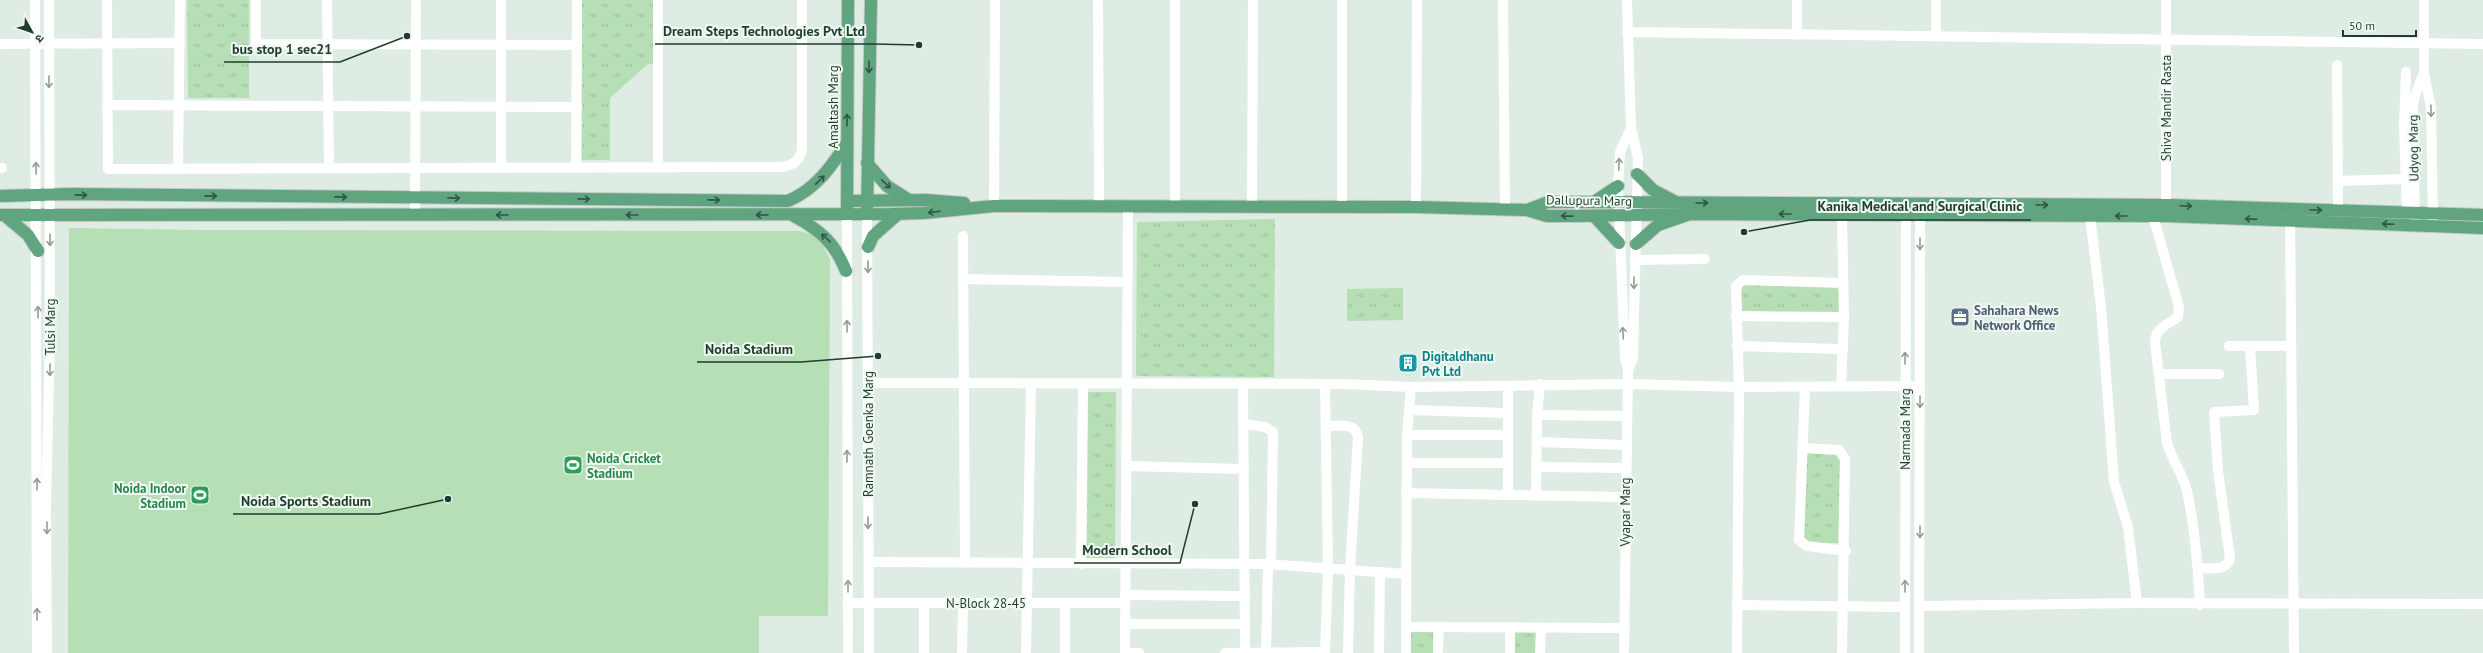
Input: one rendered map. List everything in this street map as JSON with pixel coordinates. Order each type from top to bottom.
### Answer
[{"type":"main road","name":"Amaltash Marg","points":[[847,214],[848,0]]},
{"type":"main road","points":[[867,214],[871,0]]},
{"type":"main road","points":[[0,196],[50,195],[788,201],[804,194],[823,178],[847,143]]},
{"type":"main road","points":[[867,163],[887,186],[909,200]]},
{"type":"main road","points":[[1637,174],[1653,190],[1678,203]]},
{"type":"main road","points":[[1594,202],[1618,186]]},
{"type":"main road","points":[[847,201],[909,200],[990,206],[1416,207],[1526,210]]},
{"type":"main road","name":"Dallupura Marg","points":[[1526,210],[1548,202],[1618,203],[1635,209],[1690,214],[1842,215],[1906,210]]},
{"type":"main road","points":[[1635,209],[1678,203],[1906,210],[2166,210],[2290,215],[2415,225],[2483,228]]},
{"type":"main road","points":[[2,215],[792,215],[924,213],[990,206]]},
{"type":"main road","name":"Dallupura Marg","points":[[1526,210],[1547,216],[1618,216],[1635,209]]},
{"type":"main road","points":[[1920,210],[2090,216],[2152,216],[2166,210]]},
{"type":"main road","points":[[2290,215],[2338,211],[2411,213],[2433,212],[2483,215]]},
{"type":"main road","points":[[868,247],[873,236],[898,214]]},
{"type":"main road","points":[[1636,244],[1658,225],[1690,214]]},
{"type":"main road","points":[[2,215],[28,235],[38,251]]},
{"type":"main road","points":[[792,215],[812,226],[831,242],[840,254],[846,271]]},
{"type":"main road","points":[[1594,216],[1619,243]]},
{"type":"street","name":"Tulsi Marg","points":[[35,0],[38,214],[38,653]]},
{"type":"street","name":"Tulsi Marg","points":[[47,653],[50,214],[49,0]]},
{"type":"street","points":[[107,0],[108,169],[783,167],[794,165],[799,159],[802,150],[802,0]]},
{"type":"street","points":[[178,168],[180,0]]},
{"type":"street","points":[[256,0],[256,44],[577,45]]},
{"type":"street","points":[[327,0],[329,168]]},
{"type":"street","points":[[415,215],[416,0]]},
{"type":"street","points":[[501,0],[501,167]]},
{"type":"street","points":[[576,167],[577,0]]},
{"type":"street","points":[[658,0],[658,167]]},
{"type":"street","points":[[990,206],[995,0]]},
{"type":"street","points":[[1098,0],[1099,206]]},
{"type":"street","points":[[1175,0],[1175,206]]},
{"type":"street","points":[[1252,206],[1253,0]]},
{"type":"street","points":[[1342,0],[1342,207]]},
{"type":"street","points":[[1416,207],[1417,0]]},
{"type":"street","points":[[1503,0],[1505,210]]},
{"type":"street","points":[[1627,0],[1631,128]]},
{"type":"street","points":[[1797,0],[1797,34]]},
{"type":"street","points":[[1936,0],[1936,36]]},
{"type":"street","name":"Shiva Mandir Rasta","points":[[2166,0],[2166,210]]},
{"type":"street","name":"Udyog Marg","points":[[2424,0],[2424,73],[2431,107],[2432,225]]},
{"type":"street","points":[[1627,32],[2483,44]]},
{"type":"street","points":[[0,44],[107,42],[180,43]]},
{"type":"street","points":[[2337,65],[2338,211]]},
{"type":"street","points":[[2406,72],[2404,127],[2406,178],[2411,213]]},
{"type":"street","name":"Udyog Marg","points":[[2415,225],[2411,213],[2412,109],[2414,98],[2424,73]]},
{"type":"street","points":[[107,105],[577,107]]},
{"type":"street","name":"Vyapar Marg","points":[[1624,653],[1626,416],[1628,371],[1633,357],[1636,244],[1635,209],[1637,174],[1637,150],[1631,128]]},
{"type":"street","name":"Vyapar Marg","points":[[1628,371],[1625,358],[1619,243],[1618,186],[1620,152],[1631,128]]},
{"type":"street","points":[[2338,181],[2406,178]]},
{"type":"street","points":[[1128,206],[1125,653],[1139,653]]},
{"type":"street","name":"Narmada Marg","points":[[1905,653],[1906,210]]},
{"type":"street","name":"Narmada Marg","points":[[1919,653],[1920,210]]},
{"type":"street","name":"Ramnath Goenka Marg","points":[[847,214],[848,653]]},
{"type":"street","name":"Ramnath Goenka Marg","points":[[867,214],[869,653]]},
{"type":"street","points":[[1841,386],[1844,317],[1842,283],[1842,215]]},
{"type":"street","points":[[2290,215],[2294,653]]},
{"type":"street","points":[[2090,216],[2101,307],[2114,482],[2128,527],[2136,604]]},
{"type":"street","points":[[2152,216],[2179,311],[2178,317],[2161,327],[2155,337],[2167,442],[2170,455],[2186,490],[2198,568],[2200,605]]},
{"type":"street","points":[[963,236],[965,563]]},
{"type":"street","points":[[1635,260],[1705,259]]},
{"type":"street","points":[[963,279],[1127,282]]},
{"type":"street","points":[[1737,653],[1738,387],[1736,286],[1743,280],[1842,283]]},
{"type":"street","points":[[1736,316],[1844,317]]},
{"type":"street","points":[[1737,346],[1843,349]]},
{"type":"street","points":[[2229,346],[2291,346]]},
{"type":"street","points":[[2198,568],[2225,566],[2230,558],[2218,471],[2214,412],[2254,410],[2250,346]]},
{"type":"street","points":[[2160,374],[2218,374]]},
{"type":"street","points":[[868,383],[1325,384],[1411,387],[1508,386],[1540,384],[1627,384],[1738,387],[1920,386]]},
{"type":"street","points":[[1026,653],[1026,564],[1031,384]]},
{"type":"street","points":[[1081,564],[1083,384]]},
{"type":"street","points":[[1243,384],[1245,652]]},
{"type":"street","points":[[1224,653],[1325,653],[1328,569],[1325,384]]},
{"type":"street","points":[[1536,495],[1537,416],[1540,384]]},
{"type":"street","points":[[1508,386],[1508,495]]},
{"type":"street","points":[[1406,653],[1407,435],[1411,387]]},
{"type":"street","points":[[1805,387],[1799,540],[1807,546],[1846,551]]},
{"type":"street","points":[[1410,410],[1507,413]]},
{"type":"street","points":[[1537,416],[1626,416]]},
{"type":"street","points":[[1244,424],[1265,427],[1273,432],[1266,653]]},
{"type":"street","points":[[1326,426],[1352,427],[1357,430],[1358,437],[1350,569],[1348,653]]},
{"type":"street","points":[[1407,435],[1507,434]]},
{"type":"street","points":[[1537,442],[1626,445]]},
{"type":"street","points":[[1802,448],[1834,449],[1843,453],[1845,459],[1846,551],[1842,606],[1842,653]]},
{"type":"street","points":[[1407,463],[1508,463]]},
{"type":"street","points":[[1126,466],[1244,469]]},
{"type":"street","points":[[1537,467],[1626,468]]},
{"type":"street","points":[[1406,493],[1625,497]]},
{"type":"street","points":[[869,562],[1026,564],[1269,564],[1406,574]]},
{"type":"street","points":[[1379,653],[1380,572]]},
{"type":"street","name":"N-Block 28-45","points":[[848,603],[1065,603],[1125,599],[1245,596]]},
{"type":"street","points":[[924,603],[924,653]]},
{"type":"street","points":[[962,653],[963,603]]},
{"type":"street","points":[[1065,603],[1065,653]]},
{"type":"street","points":[[1920,606],[2136,604],[2483,604]]},
{"type":"street","points":[[1738,605],[1905,607]]},
{"type":"street","points":[[1125,624],[1245,624]]},
{"type":"street","points":[[1406,627],[1624,628]]},
{"type":"street","points":[[1438,653],[1439,627]]},
{"type":"street","points":[[1510,627],[1510,653]]},
{"type":"street","points":[[1540,628],[1540,653]]},
{"type":"green space","points":[[187,0],[249,0],[249,98],[188,98]]},
{"type":"green space","points":[[582,0],[653,0],[653,64],[648,64],[610,98],[610,160],[582,160]]},
{"type":"green space","points":[[1275,219],[1274,377],[1136,376],[1137,222]]},
{"type":"green space","points":[[69,228],[202,230],[798,231],[810,234],[822,244],[830,260],[828,616],[759,616],[759,653],[68,653]]},
{"type":"green space","points":[[1742,284],[1839,284],[1839,313],[1742,313]]},
{"type":"green space","points":[[1403,288],[1403,320],[1347,321],[1347,289]]},
{"type":"green space","points":[[1088,392],[1116,392],[1115,559],[1087,559]]},
{"type":"green space","points":[[1805,452],[1840,453],[1838,543],[1804,543]]},
{"type":"green space","points":[[1410,631],[1433,631],[1433,653],[1410,653]]},
{"type":"green space","points":[[1513,632],[1537,632],[1536,653],[1513,653]]},
{"type":"place","name":"bus stop 1 sec21","points":[[407,36]]},
{"type":"place","name":"Dream Steps Technologies Pvt Ltd","points":[[919,45]]},
{"type":"place","name":"Kanika Medical and Surgical Clinic","points":[[1744,232]]},
{"type":"place","name":"Sahahara News Network Office","points":[[1960,317]]},
{"type":"place","name":"Noida Stadium","points":[[878,356]]},
{"type":"place","name":"Digitaldhanu Pvt Ltd","points":[[1408,363]]},
{"type":"place","name":"Noida Cricket Stadium","points":[[573,465]]},
{"type":"place","name":"Noida Indoor Stadium","points":[[200,495]]},
{"type":"place","name":"Noida Sports Stadium","points":[[448,499]]},
{"type":"place","name":"Modern School","points":[[1195,504]]}]
